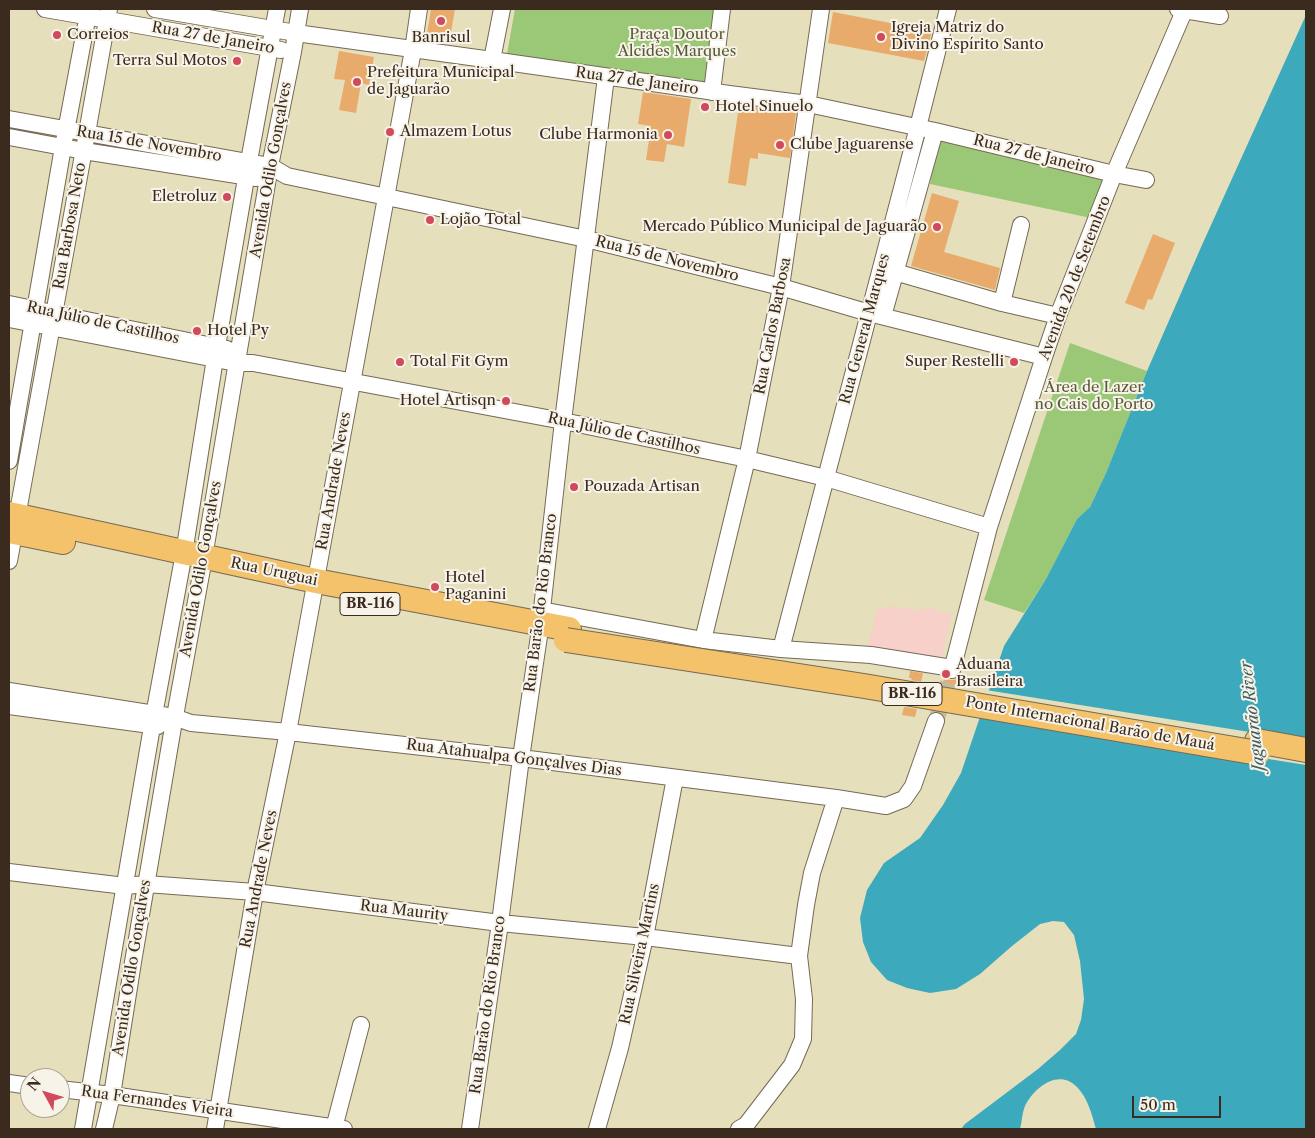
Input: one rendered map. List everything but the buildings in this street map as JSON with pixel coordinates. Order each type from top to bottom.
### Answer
[{"type":"highway","name":"Rua Uruguai","points":[[12,523],[315,588],[540,623]]},
{"type":"highway","name":"Ponte Internacional Barão de Mauá","points":[[540,623],[567,634],[864,686],[1257,747]]},
{"type":"highway","points":[[1257,747],[1306,750]]},
{"type":"highway","points":[[1257,747],[1306,760]]},
{"type":"street","name":"Rua 27 de Janeiro","points":[[45,9],[108,14],[236,42],[293,52]]},
{"type":"street","name":"Rua 27 de Janeiro","points":[[155,9],[296,33],[808,104],[935,131],[1146,180]]},
{"type":"street","name":"Avenida Odilo Gonçalves","points":[[104,1129],[112,1095],[174,722],[193,561],[201,448],[277,9]]},
{"type":"street","name":"Avenida Odilo Gonçalves","points":[[83,1129],[153,720],[221,452],[242,360],[269,172],[300,9]]},
{"type":"street","name":"Rua Andrade Neves","points":[[215,1129],[255,892],[315,588],[419,9]]},
{"type":"street","points":[[492,60],[502,9]]},
{"type":"street","points":[[712,92],[722,9]]},
{"type":"street","name":"Rua Carlos Barbosa","points":[[703,640],[747,460],[781,287],[821,9]]},
{"type":"street","name":"Rua General Marques","points":[[781,649],[826,478],[876,314],[918,128],[948,9]]},
{"type":"street","points":[[1183,9],[1220,16]]},
{"type":"street","name":"Avenida 20 de Setembro","points":[[781,649],[871,655],[952,669],[989,527],[1058,316],[1114,174],[1183,9]]},
{"type":"street","name":"Rua Barbosa Neto","points":[[9,461],[33,316],[88,13]]},
{"type":"street","name":"Rua Barbosa Neto","points":[[9,560],[12,523],[53,320],[108,14]]},
{"type":"street","points":[[236,42],[238,23]]},
{"type":"street","name":"Rua Barão do Rio Branco","points":[[470,1129],[540,623],[606,77]]},
{"type":"street","name":"Rua 15 de Novembro","points":[[9,119],[87,133],[248,169]]},
{"type":"street","points":[[876,314],[895,272],[935,131]]},
{"type":"street","name":"Rua 15 de Novembro","points":[[9,137],[84,151],[269,172],[586,238],[781,287],[876,314],[1044,357]]},
{"type":"street","points":[[1002,303],[1021,225]]},
{"type":"street","points":[[895,272],[1002,303],[1058,316]]},
{"type":"street","name":"Rua Júlio de Castilhos","points":[[9,304],[33,316],[352,382],[563,421],[747,460],[826,478],[989,527]]},
{"type":"street","name":"Rua Júlio de Castilhos","points":[[9,319],[33,316]]},
{"type":"street","points":[[26,357],[45,360]]},
{"type":"street","points":[[201,448],[221,452]]},
{"type":"street","points":[[540,623],[781,649]]},
{"type":"street","points":[[9,691],[153,720]]},
{"type":"street","points":[[9,706],[153,720]]},
{"type":"street","name":"Rua Atahualpa Gonçalves Dias","points":[[153,720],[288,732],[521,758],[886,806],[904,799],[913,786],[936,721]]},
{"type":"street","name":"Rua Silveira Martins","points":[[597,1129],[620,1048],[645,937],[675,778]]},
{"type":"street","points":[[739,1129],[746,1125],[792,1065],[803,1039],[804,999],[799,956],[812,873],[836,798]]},
{"type":"street","name":"Rua Maurity","points":[[9,872],[125,886],[146,884],[255,892],[500,923],[645,937],[799,956]]},
{"type":"street","points":[[112,958],[133,962]]},
{"type":"street","points":[[339,1128],[361,1025]]},
{"type":"street","name":"Rua Fernandes Vieira","points":[[70,1090],[339,1128]]},
{"type":"shaded area","points":[[890,606],[922,611],[925,607],[952,615],[941,661],[867,648],[878,608],[888,609]]},
{"type":"green space","name":"Praça Doutor Alcides Marques","points":[[515,9],[718,9],[708,84],[507,54]]},
{"type":"green space","points":[[939,135],[1109,175],[1091,218],[930,184]]},
{"type":"green space","name":"Área de Lazer no Cais do Porto","points":[[1070,343],[1147,371],[1106,473],[1090,507],[1077,519],[1046,579],[1024,613],[984,600]]},
{"type":"water","name":"Jaguarão River","points":[[1306,15],[1306,1129],[1096,1129],[1089,1107],[1081,1091],[1063,1079],[1048,1082],[1034,1092],[1025,1106],[1020,1129],[961,1129],[1038,1069],[1076,1034],[1081,1020],[1084,999],[1080,961],[1074,935],[1064,922],[1053,921],[1040,924],[980,974],[956,989],[930,993],[907,988],[887,980],[871,962],[863,942],[860,918],[867,890],[884,863],[920,838],[943,805],[961,773],[1004,646],[1046,579],[1077,519],[1090,507],[1202,245]]},
{"type":"pier","points":[[986,690],[1306,741],[1306,765],[980,713]]},
{"type":"tunnel","points":[[936,721],[952,670]]},
{"type":"place","name":"Banrisul","points":[[441,21]]},
{"type":"place","name":"Correios","points":[[57,35]]},
{"type":"place","name":"Igreja Matriz do Divino Espírito Santo","points":[[881,37]]},
{"type":"place","name":"Terra Sul Motos","points":[[237,61]]},
{"type":"place","name":"Prefeitura Municipal de Jaguarão","points":[[357,82]]},
{"type":"place","name":"Hotel Sinuelo","points":[[705,107]]},
{"type":"place","name":"Almazem Lotus","points":[[390,132]]},
{"type":"place","name":"Clube Harmonia","points":[[668,135]]},
{"type":"place","name":"Clube Jaguarense","points":[[780,145]]},
{"type":"place","name":"Eletroluz","points":[[227,197]]},
{"type":"place","name":"Lojão Total","points":[[430,220]]},
{"type":"place","name":"Mercado Público Municipal de Jaguarão","points":[[937,227]]},
{"type":"place","name":"Hotel Py","points":[[197,331]]},
{"type":"place","name":"Total Fit Gym","points":[[400,362]]},
{"type":"place","name":"Super Restelli","points":[[1014,362]]},
{"type":"place","name":"Hotel Artisqn","points":[[506,401]]},
{"type":"place","name":"Pouzada Artisan","points":[[574,487]]},
{"type":"place","name":"Hotel Paganini","points":[[435,587]]},
{"type":"place","name":"Aduana Brasileira","points":[[946,674]]}]
